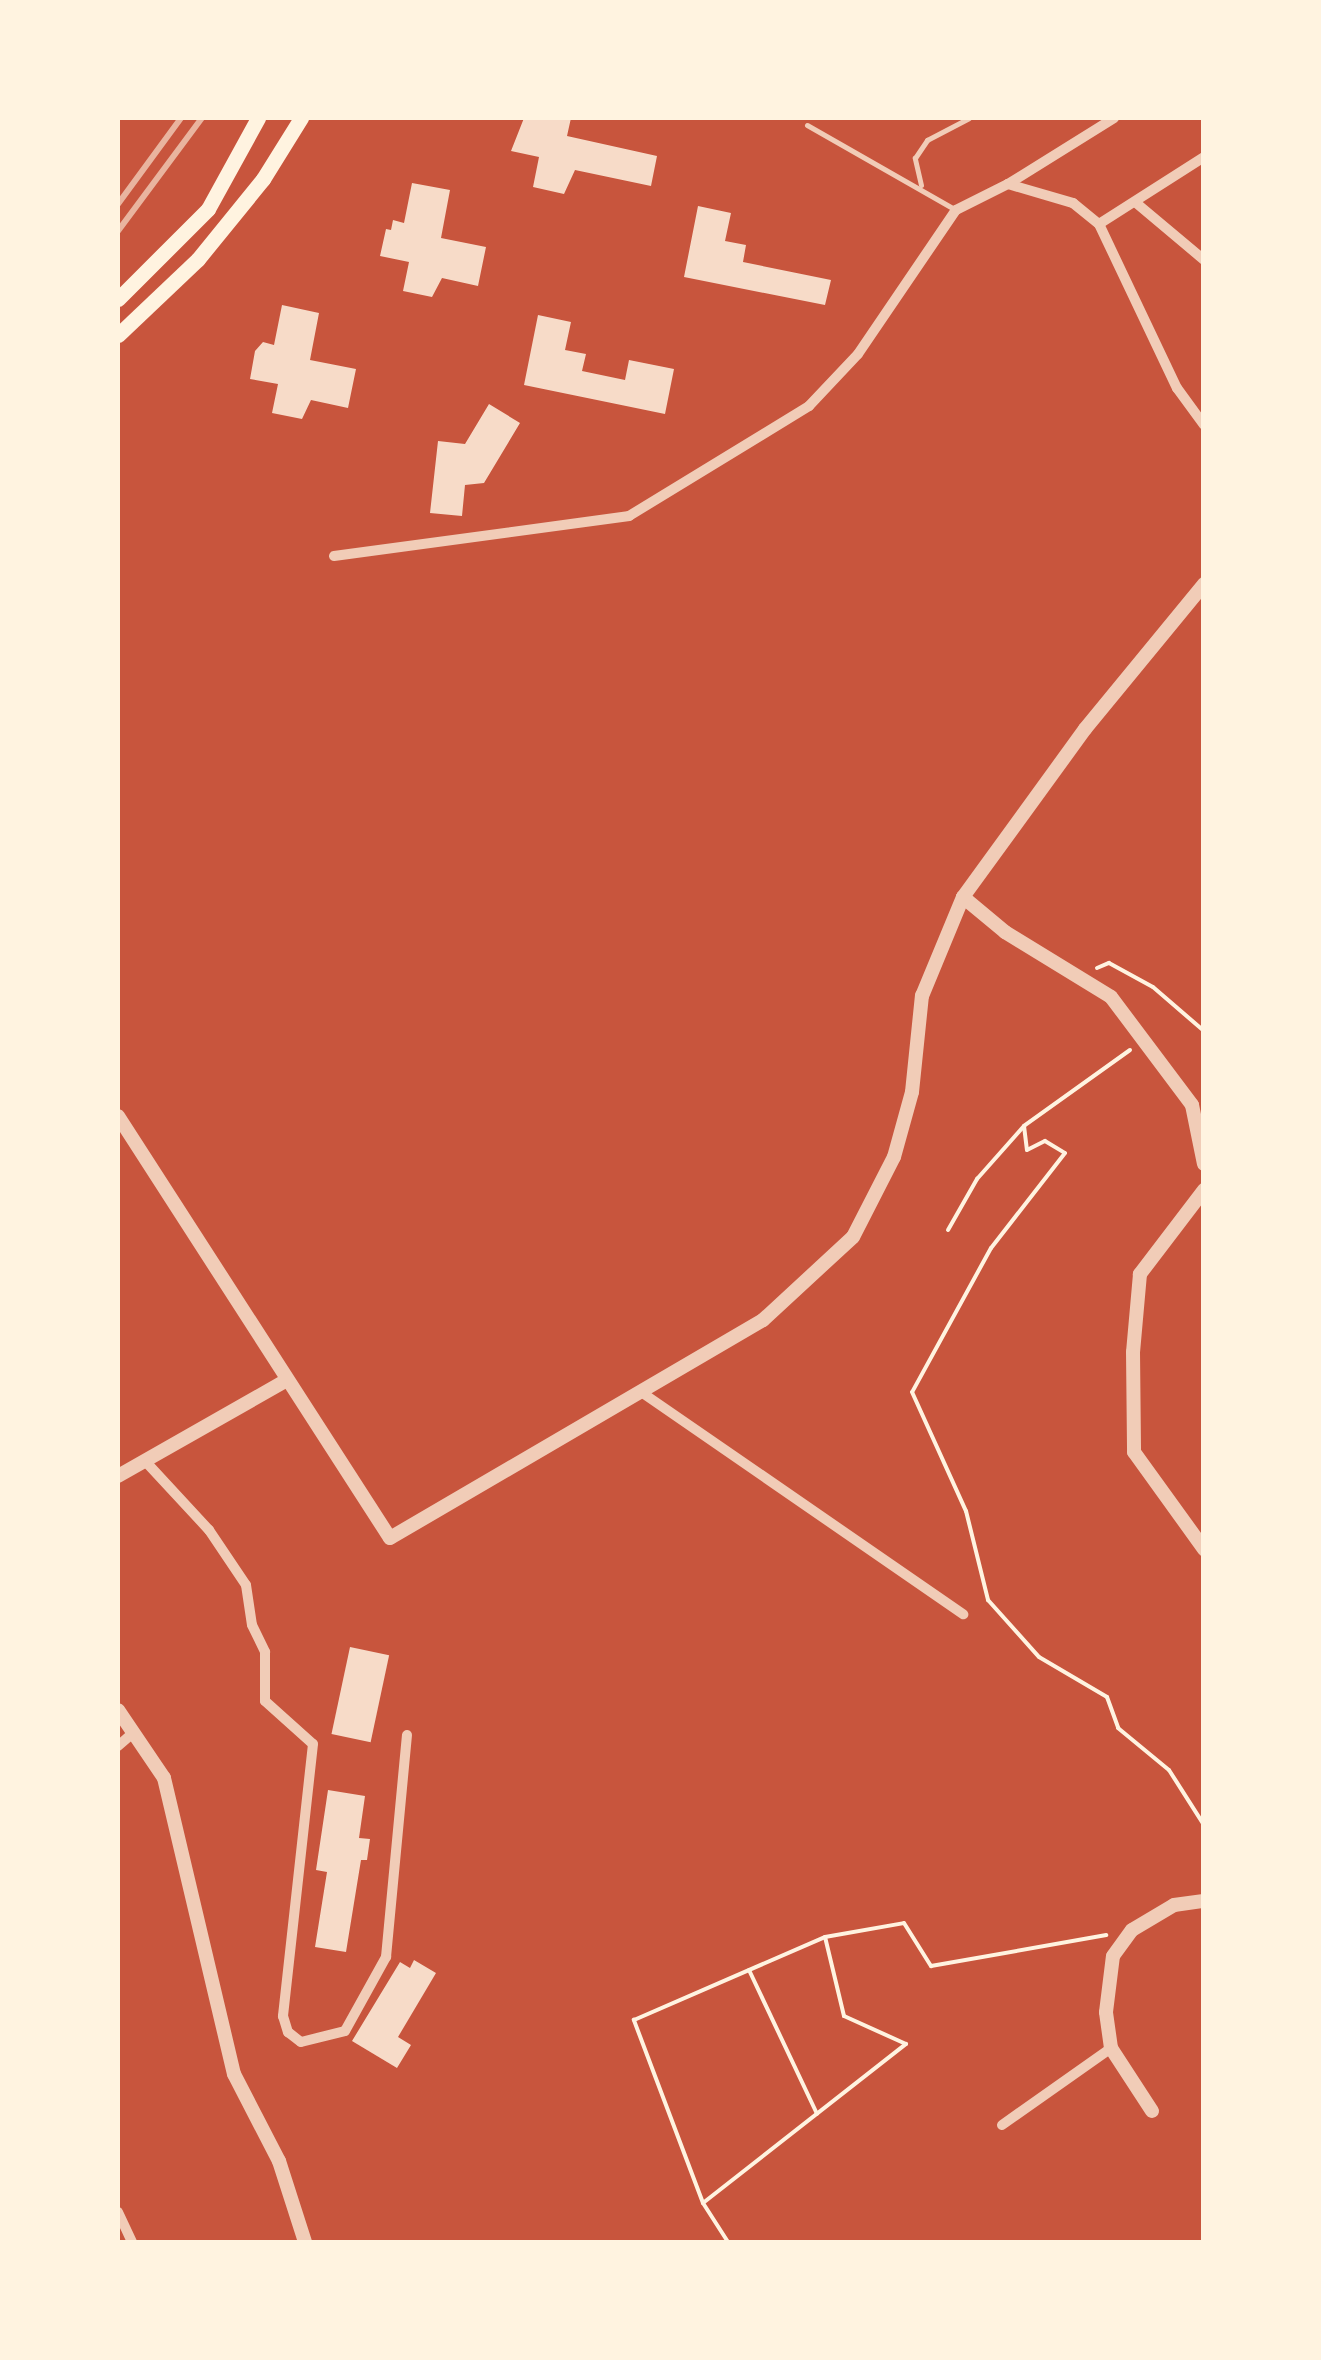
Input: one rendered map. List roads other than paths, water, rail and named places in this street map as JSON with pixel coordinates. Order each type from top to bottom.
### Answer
[{"type":"main road","points":[[118,299],[208,208],[258,118]]},
{"type":"main road","points":[[118,335],[198,259],[263,180],[300,118]]},
{"type":"street","points":[[334,556],[629,516],[809,406],[858,354],[956,210],[1008,184],[1113,118]]},
{"type":"street","points":[[1099,224],[1204,157]]},
{"type":"street","points":[[1008,184],[1073,204],[1099,224],[1176,388],[1204,425]]},
{"type":"street","points":[[1135,202],[1204,260]]},
{"type":"street","points":[[118,1116],[123,1137],[390,1538],[644,1394],[763,1320],[854,1237],[894,1157],[912,1092],[922,996],[963,897],[1085,730],[1204,584]]},
{"type":"street","points":[[963,897],[1111,997],[1192,1104],[1204,1164]]},
{"type":"street","points":[[1204,1190],[1140,1274],[1132,1352],[1134,1452],[1204,1549]]},
{"type":"street","points":[[118,1476],[286,1380]]},
{"type":"street","points":[[644,1394],[964,1614]]},
{"type":"street","points":[[146,1462],[210,1530],[246,1585],[252,1625],[265,1652],[265,1701],[308,1736],[315,1754],[283,2016],[288,2032],[301,2042],[345,2031],[386,1957],[406,1734]]},
{"type":"street","points":[[118,1710],[164,1778],[234,2074],[279,2161],[306,2242]]},
{"type":"street","points":[[118,1746],[133,1733]]},
{"type":"street","points":[[1152,2111],[1111,2048],[1106,2012],[1113,1956],[1132,1930],[1174,1905],[1204,1900]]},
{"type":"street","points":[[1002,2125],[1111,2048]]},
{"type":"street","points":[[118,2212],[132,2242]]},
{"type":"lane","points":[[921,185],[915,158],[927,140],[969,118]]},
{"type":"lane","points":[[807,125],[921,185],[956,210]]},
{"type":"railway","points":[[118,204],[181,118]]},
{"type":"railway","points":[[118,231],[202,118]]}]
